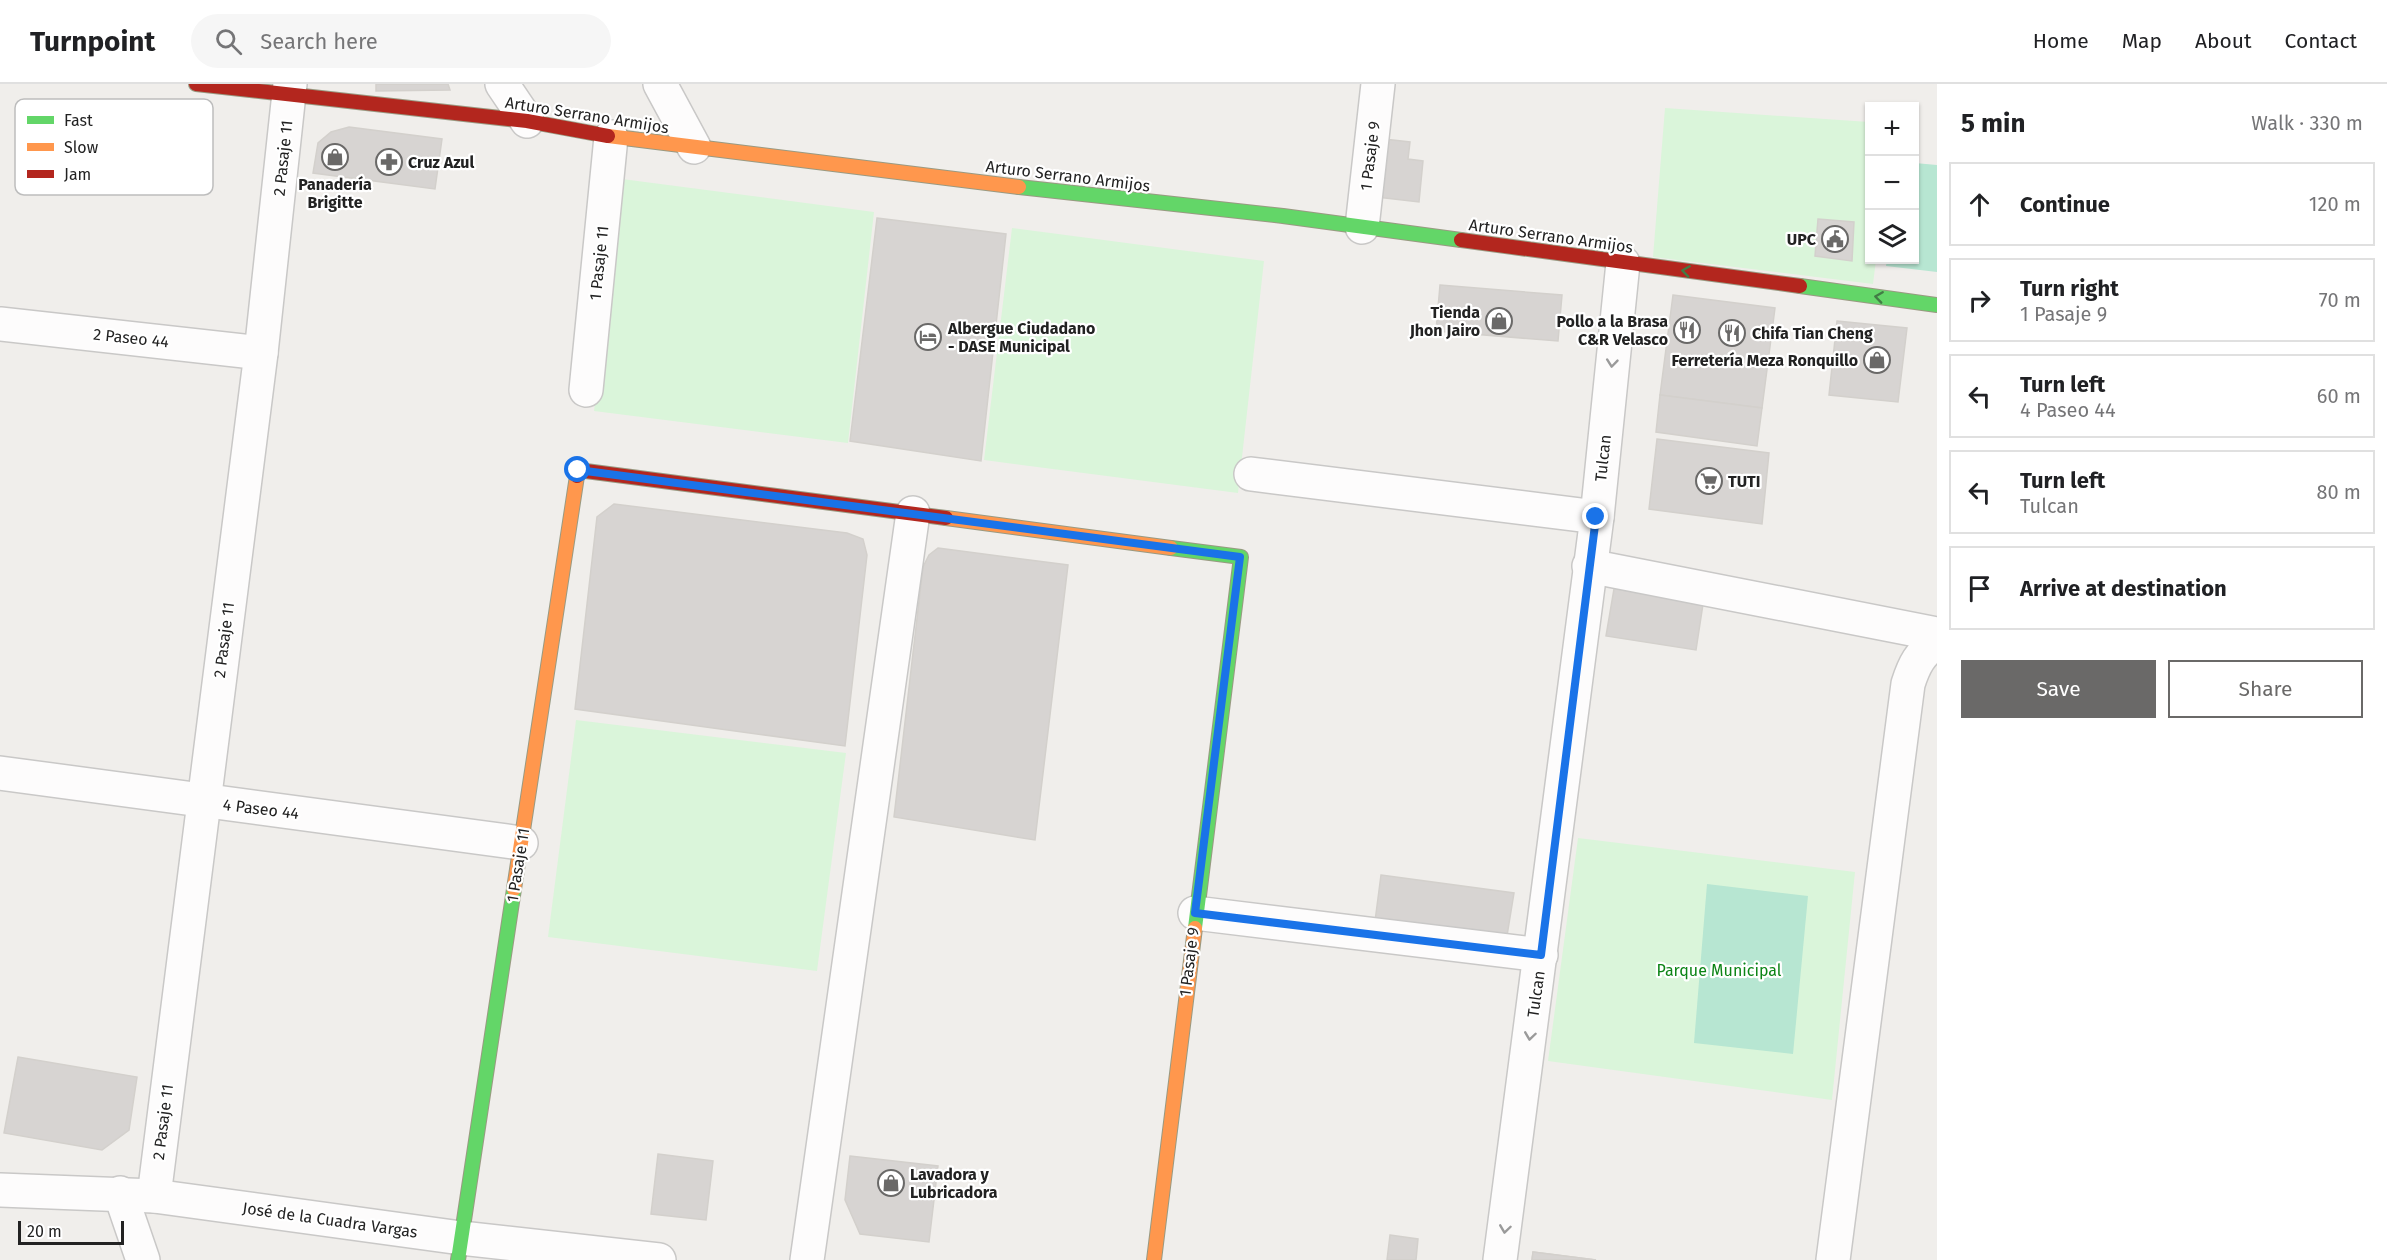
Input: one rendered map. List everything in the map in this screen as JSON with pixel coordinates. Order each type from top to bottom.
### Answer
[{"type":"street","name":"Arturo Serrano Armijos","points":[[196,84],[290,90],[527,121],[611,137],[1139,201],[1284,216],[1937,305]]},
{"type":"street","points":[[502,84],[527,121]]},
{"type":"street","points":[[660,84],[694,147]]},
{"type":"street","name":"1 Pasaje 9","points":[[1362,227],[1378,84]]},
{"type":"street","name":"2 Pasaje 11","points":[[154,1196],[202,801],[261,353],[290,90]]},
{"type":"street","name":"1 Pasaje 11","points":[[586,390],[611,137]]},
{"type":"street","name":"Tulcan","points":[[1500,1260],[1596,517],[1623,263]]},
{"type":"street","name":"2 Paseo 44","points":[[0,324],[261,353]]},
{"type":"street","name":"1 Pasaje 11","points":[[459,1249],[578,470],[913,513]]},
{"type":"street","points":[[1251,474],[1596,517]]},
{"type":"street","points":[[807,1260],[913,513]]},
{"type":"street","name":"1 Pasaje 9","points":[[913,513],[1240,557],[1154,1260]]},
{"type":"street","points":[[1589,566],[1937,634]]},
{"type":"street","points":[[1833,1260],[1908,684],[1914,665],[1926,650],[1937,642]]},
{"type":"street","name":"4 Paseo 44","points":[[0,773],[521,843]]},
{"type":"street","points":[[1195,913],[1541,955]]},
{"type":"street","name":"José de la Cuadra Vargas","points":[[0,1190],[120,1192],[459,1249],[659,1260]]},
{"type":"street","points":[[120,1192],[143,1260]]},
{"type":"green space","points":[[1665,108],[1865,122],[1865,264],[1876,264],[1873,284],[1653,257]]},
{"type":"green space","points":[[1919,163],[1937,165],[1937,272],[1886,266],[1886,264],[1919,264]]},
{"type":"green space","points":[[622,179],[874,212],[848,443],[594,411]]},
{"type":"green space","points":[[1012,228],[1264,261],[1238,493],[984,460]]},
{"type":"green space","points":[[576,720],[846,753],[817,971],[548,937]]},
{"type":"green space","name":"Parque Municipal","points":[[1578,838],[1855,872],[1832,1100],[1548,1061]]},
{"type":"green space","points":[[1707,884],[1808,896],[1793,1054],[1694,1043]]},
{"type":"building","points":[[376,84],[448,84],[450,90],[376,91]]},
{"type":"building","points":[[349,127],[442,139],[435,189],[313,173],[318,143],[331,132]]},
{"type":"building","points":[[1384,139],[1410,142],[1408,159],[1423,161],[1419,202],[1377,197]]},
{"type":"building","name":"Albergue Ciudadano - DASE Municipal","points":[[877,218],[1006,234],[981,461],[850,441]]},
{"type":"building","name":"UPC","points":[[1818,219],[1854,222],[1852,261],[1815,256]]},
{"type":"building","points":[[1440,285],[1562,295],[1558,341],[1436,331]]},
{"type":"building","points":[[1673,295],[1775,308],[1762,408],[1660,395]]},
{"type":"building","points":[[1837,321],[1907,328],[1898,402],[1829,395]]},
{"type":"building","points":[[1660,395],[1762,408],[1757,446],[1656,432]]},
{"type":"building","name":"TUTI","points":[[1657,439],[1769,453],[1762,524],[1649,509]]},
{"type":"building","points":[[614,504],[847,533],[863,539],[867,555],[845,746],[575,709],[597,517]]},
{"type":"building","points":[[938,548],[1068,565],[1035,840],[894,817],[923,567],[929,555]]},
{"type":"building","points":[[1616,577],[1705,591],[1696,650],[1606,636]]},
{"type":"building","points":[[1381,875],[1514,893],[1505,948],[1374,929]]},
{"type":"building","points":[[18,1057],[137,1077],[129,1130],[102,1150],[4,1133]]},
{"type":"building","points":[[658,1154],[713,1161],[706,1220],[651,1214]]},
{"type":"building","name":"Lavadora y Lubricadora","points":[[850,1156],[938,1166],[929,1242],[860,1234],[845,1200]]},
{"type":"building","points":[[1390,1235],[1418,1239],[1416,1260],[1387,1260]]},
{"type":"building","points":[[1533,1252],[1596,1260],[1532,1260]]},
{"type":"building","points":[[1533,1252],[1596,1260],[1532,1260]]},
{"type":"traffic: fast","points":[[1019,187],[1283,216],[1461,240]]},
{"type":"traffic: fast","points":[[1800,286],[1937,305]]},
{"type":"traffic: fast","points":[[1171,548],[1241,557],[1195,928]]},
{"type":"traffic: fast","points":[[458,1260],[514,889]]},
{"type":"traffic: slow","points":[[608,136],[1019,187]]},
{"type":"traffic: slow","points":[[514,889],[577,476]]},
{"type":"traffic: slow","points":[[946,518],[1171,548]]},
{"type":"traffic: slow","points":[[1154,1260],[1195,928]]},
{"type":"traffic: jam","points":[[196,84],[527,121],[608,136]]},
{"type":"traffic: jam","points":[[1461,240],[1800,286]]},
{"type":"traffic: jam","points":[[577,476],[578,470],[946,518]]},
{"type":"place","name":"Panadería Brigitte","points":[[335,157]]},
{"type":"place","name":"Cruz Azul","points":[[389,162]]},
{"type":"place","name":"UPC","points":[[1835,239]]},
{"type":"place","name":"Tienda Jhon Jairo","points":[[1499,321]]},
{"type":"place","name":"Pollo a la Brasa C&R Velasco","points":[[1687,330]]},
{"type":"place","name":"Chifa Tian Cheng","points":[[1732,333]]},
{"type":"place","name":"Albergue Ciudadano - DASE Municipal","points":[[928,337]]},
{"type":"place","name":"Ferretería Meza Ronquillo","points":[[1877,360]]},
{"type":"place","name":"TUTI","points":[[1709,481]]},
{"type":"place","name":"Lavadora y Lubricadora","points":[[891,1183]]},
{"type":"route","points":[[578,470],[1240,557],[1195,913],[1541,955],[1596,517]]}]
